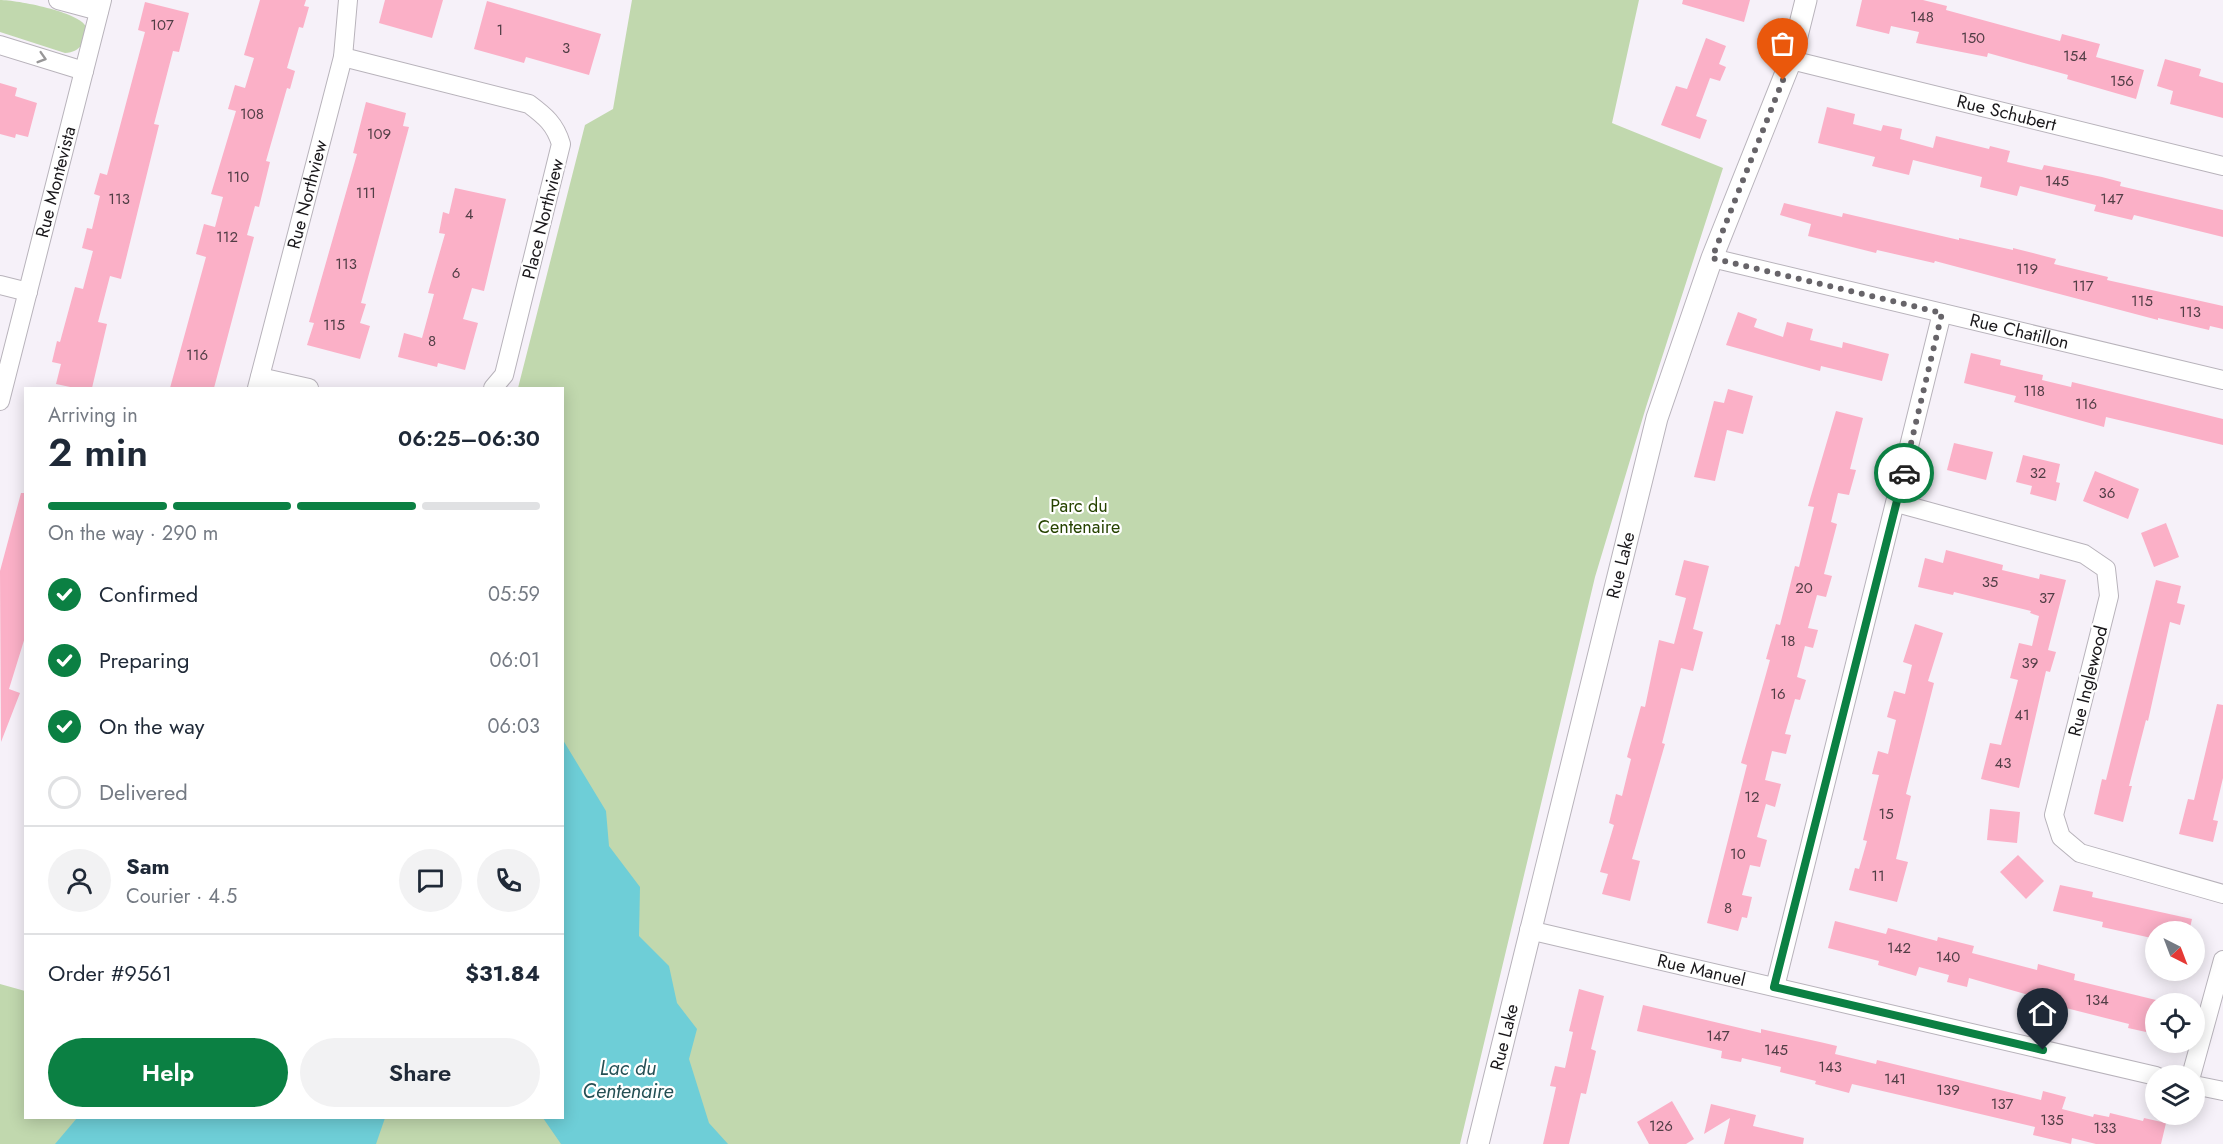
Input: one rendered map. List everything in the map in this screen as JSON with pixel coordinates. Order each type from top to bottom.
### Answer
[{"type":"street","name":"Rue Montevista","points":[[0,401],[6,355],[28,292],[101,5],[58,0]]},
{"type":"street","name":"Rue Northview","points":[[258,383],[343,57],[348,0]]},
{"type":"street","name":"Rue Lake","points":[[1478,1144],[1529,930],[1658,418],[1712,258],[1791,60],[1806,0]]},
{"type":"street","points":[[0,45],[84,71]]},
{"type":"street","name":"Place Northview","points":[[343,57],[529,104],[548,118],[557,130],[561,144],[553,178],[504,375],[494,387]]},
{"type":"street","name":"Rue Schubert","points":[[1791,60],[2223,166]]},
{"type":"street","name":"Rue Chatillon","points":[[1712,258],[2223,380]]},
{"type":"street","points":[[0,285],[28,292]]},
{"type":"street","points":[[1774,987],[1897,503],[1942,313]]},
{"type":"street","points":[[258,383],[299,387]]},
{"type":"street","name":"Rue Inglewood","points":[[1897,503],[2084,554],[2106,569],[2109,596],[2054,815],[2061,837],[2080,853],[2223,894]]},
{"type":"street","name":"Rue Manuel","points":[[1529,930],[2145,1073]]},
{"type":"street","points":[[2194,1065],[2223,960]]},
{"type":"street","points":[[2205,1088],[2223,1092]]},
{"type":"green space","points":[[0,0],[20,2],[72,16],[86,27],[81,46],[75,51],[65,53],[0,32]]},
{"type":"green space","name":"Parc du Centenaire","points":[[632,0],[1639,0],[1612,123],[1723,168],[1646,407],[1595,577],[1460,1144],[0,1144],[0,984],[24,991],[24,1119],[564,1119],[564,387],[518,387],[585,125],[613,109]]},
{"type":"water","name":"Lac du Centenaire","points":[[564,742],[606,811],[609,846],[640,887],[639,936],[669,966],[677,1003],[697,1029],[689,1059],[709,1123],[728,1144],[561,1144],[544,1119],[564,1119]]},
{"type":"water","points":[[76,1119],[385,1119],[376,1144],[55,1144]]},
{"type":"building","points":[[260,0],[306,0],[304,6],[309,7],[303,28],[299,27],[287,68],[295,71],[290,89],[287,88],[266,161],[270,162],[259,207],[255,206],[247,235],[254,237],[214,387],[170,387],[206,257],[196,254],[204,224],[215,227],[223,197],[211,194],[236,111],[228,109],[235,85],[245,88],[254,58],[244,55]]},
{"type":"building","points":[[385,0],[443,0],[432,38],[379,23]]},
{"type":"building","points":[[1683,0],[1750,0],[1744,22],[1682,4]]},
{"type":"building","points":[[1862,0],[1923,0],[1947,6],[1946,10],[2060,41],[2062,34],[2100,44],[2096,57],[2144,70],[2136,99],[2067,79],[2068,75],[1988,53],[1987,57],[1916,43],[1919,32],[1891,26],[1889,34],[1856,26]]},
{"type":"building","points":[[487,1],[601,34],[589,75],[526,57],[524,63],[474,49]]},
{"type":"building","points":[[145,2],[189,13],[179,52],[173,51],[154,124],[159,125],[121,279],[110,276],[98,322],[107,324],[92,387],[70,387],[56,384],[61,364],[52,362],[75,287],[83,289],[93,251],[82,248],[87,228],[92,229],[100,196],[94,194],[100,173],[107,175],[145,32],[138,30]]},
{"type":"building","points":[[1706,38],[1726,46],[1719,64],[1726,67],[1720,81],[1710,78],[1696,116],[1707,120],[1700,139],[1661,125],[1676,86],[1687,89]]},
{"type":"building","points":[[2165,59],[2201,69],[2199,76],[2223,83],[2223,118],[2170,104],[2173,91],[2157,86]]},
{"type":"building","points":[[0,83],[17,88],[15,96],[37,103],[28,137],[16,134],[15,138],[0,134]]},
{"type":"building","points":[[366,102],[406,113],[403,126],[409,127],[361,303],[366,304],[360,323],[370,326],[360,359],[307,345],[314,323],[309,322],[357,154],[353,153]]},
{"type":"building","points":[[1827,107],[1855,114],[1853,124],[1881,131],[1883,125],[1902,129],[1900,139],[1933,148],[1936,136],[1989,149],[1990,146],[2010,151],[2007,162],[2042,170],[2044,165],[2102,177],[2121,182],[2120,186],[2223,210],[2223,237],[2134,215],[2132,220],[2094,211],[2096,205],[2020,186],[2017,196],[1980,187],[1982,177],[1913,160],[1909,175],[1872,166],[1875,157],[1818,143]]},
{"type":"building","points":[[455,188],[506,199],[484,291],[472,288],[463,319],[478,323],[465,370],[438,363],[437,367],[398,357],[404,333],[422,338],[434,294],[428,293],[445,234],[439,233],[443,212],[449,214]]},
{"type":"building","points":[[1784,203],[1842,217],[1843,213],[1959,240],[1959,238],[2013,250],[2013,248],[2056,259],[2054,264],[2108,277],[2107,280],[2223,306],[2223,329],[2210,326],[2209,330],[2158,318],[2158,320],[1935,261],[1934,263],[1877,250],[1876,253],[1808,236],[1811,224],[1780,215]]},
{"type":"building","points":[[1738,312],[1757,319],[1754,327],[1783,337],[1787,322],[1813,329],[1810,340],[1842,348],[1843,342],[1889,354],[1882,381],[1821,366],[1820,371],[1726,345]]},
{"type":"building","points":[[1971,353],[2001,360],[2000,365],[2043,375],[2042,380],[2071,387],[2072,382],[2223,419],[2223,445],[2106,417],[2104,427],[2014,402],[2016,396],[1964,383]]},
{"type":"building","points":[[1728,389],[1753,396],[1743,434],[1727,430],[1715,481],[1694,477],[1714,401],[1724,403]]},
{"type":"building","points":[[1836,411],[1863,418],[1850,469],[1856,470],[1849,495],[1838,493],[1831,522],[1837,524],[1824,574],[1832,576],[1826,597],[1817,595],[1808,628],[1818,630],[1813,648],[1805,646],[1797,677],[1806,680],[1800,700],[1795,699],[1785,734],[1791,735],[1786,754],[1772,751],[1765,780],[1781,784],[1775,807],[1766,804],[1757,837],[1767,840],[1760,867],[1750,865],[1742,895],[1752,897],[1747,918],[1742,917],[1738,931],[1707,923],[1747,765],[1741,763],[1770,660],[1766,659],[1776,624],[1780,625],[1795,566],[1799,567],[1814,507],[1808,506]]},
{"type":"building","points":[[1954,443],[1993,452],[1986,480],[1947,470]]},
{"type":"building","points":[[2023,455],[2060,464],[2056,482],[2060,483],[2056,501],[2030,494],[2032,486],[2016,482]]},
{"type":"building","points":[[2095,471],[2139,489],[2128,519],[2083,501]]},
{"type":"building","points":[[21,493],[24,493],[24,640],[9,689],[20,693],[1,742],[0,571]]},
{"type":"building","points":[[2166,523],[2179,557],[2154,567],[2141,533]]},
{"type":"building","points":[[1946,550],[2003,565],[2002,570],[2039,579],[2040,574],[2066,580],[2048,650],[2056,652],[2050,672],[2046,671],[2019,788],[1981,779],[1990,743],[2001,745],[2018,680],[2010,678],[2019,643],[2032,646],[2039,616],[2030,613],[2031,611],[1954,592],[1953,595],[1918,587],[1925,558],[1943,563]]},
{"type":"building","points":[[1684,560],[1709,566],[1693,629],[1703,632],[1693,671],[1681,668],[1662,743],[1665,744],[1632,859],[1640,861],[1630,901],[1602,894],[1608,874],[1600,872],[1614,825],[1609,823],[1616,794],[1622,796],[1631,759],[1627,757],[1641,706],[1645,707],[1659,640],[1674,644],[1686,598],[1675,595]]},
{"type":"building","points":[[2156,580],[2181,586],[2177,603],[2185,605],[2180,625],[2170,622],[2148,721],[2146,720],[2129,786],[2132,786],[2123,822],[2094,814],[2102,779],[2106,780]]},
{"type":"building","points":[[1915,624],[1943,633],[1928,681],[1934,683],[1906,794],[1911,796],[1896,859],[1908,862],[1897,902],[1849,890],[1855,868],[1859,869],[1867,841],[1863,840],[1879,775],[1872,774],[1878,751],[1888,754],[1896,720],[1887,717],[1894,691],[1905,694],[1912,665],[1903,662]]},
{"type":"building","points":[[2217,704],[2223,705],[2223,778],[2213,820],[2218,821],[2213,842],[2179,834],[2188,799],[2194,800]]},
{"type":"building","points":[[1990,809],[2020,812],[2017,843],[1987,840]]},
{"type":"building","points":[[2018,855],[2044,881],[2026,899],[2000,872]]},
{"type":"building","points":[[2060,885],[2093,892],[2092,897],[2192,919],[2192,921],[2145,921],[2145,937],[2102,927],[2103,922],[2053,911]]},
{"type":"building","points":[[1835,921],[1886,934],[1888,928],[1937,941],[1938,937],[1974,946],[1972,953],[2037,970],[2038,964],[2075,974],[2074,980],[2145,997],[2145,1032],[2128,1028],[2129,1024],[2066,1008],[2064,1015],[2043,1009],[2046,1000],[1969,978],[1967,987],[1947,982],[1949,975],[1919,967],[1916,976],[1878,965],[1879,961],[1828,948]]},
{"type":"building","points":[[1579,989],[1604,996],[1591,1049],[1596,1051],[1586,1094],[1581,1093],[1569,1144],[1543,1144],[1556,1087],[1550,1086],[1555,1066],[1565,1068],[1573,1032],[1569,1031]]},
{"type":"building","points":[[1643,1005],[1761,1033],[1761,1029],[1837,1046],[1835,1054],[1876,1064],[1877,1060],[2041,1100],[2043,1091],[2066,1097],[2062,1109],[2093,1117],[2094,1114],[2109,1117],[2110,1113],[2143,1121],[2145,1118],[2145,1125],[2166,1125],[2161,1144],[2096,1144],[2072,1138],[2071,1144],[2033,1135],[2035,1127],[1852,1084],[1849,1093],[1815,1084],[1816,1081],[1780,1072],[1781,1067],[1742,1058],[1741,1062],[1721,1058],[1722,1051],[1637,1031]]},
{"type":"building","points":[[1672,1101],[1694,1139],[1686,1144],[1649,1144],[1637,1122]]},
{"type":"building","points":[[1711,1104],[1756,1115],[1753,1126],[1804,1138],[1803,1144],[1724,1144],[1730,1118],[1704,1134]]},
{"type":"way so far","points":[[1783,80],[1712,258],[1942,313],[1904,473]]},
{"type":"route","points":[[1904,473],[1774,987],[2043,1050]]}]
